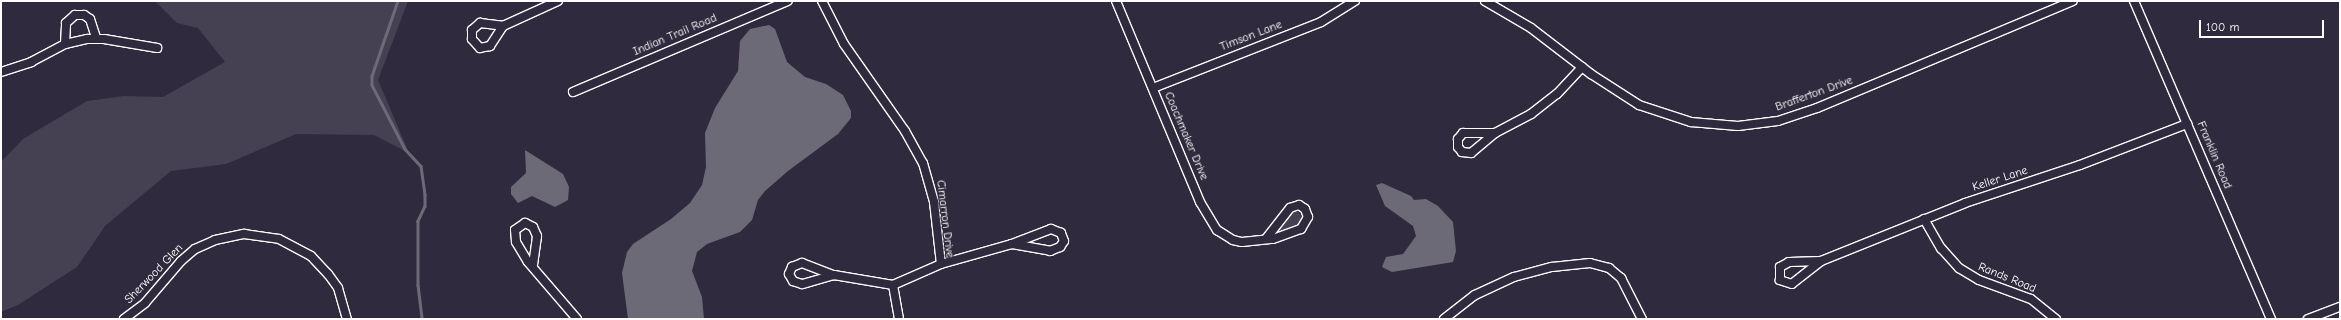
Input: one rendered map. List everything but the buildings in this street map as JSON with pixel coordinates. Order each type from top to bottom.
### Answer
[{"type":"street","points":[[503,26],[558,1]]},
{"type":"street","name":"Indian Trail Road","points":[[573,92],[787,1]]},
{"type":"street","name":"Cimarron Drive","points":[[822,1],[848,51],[899,122],[922,163],[934,202],[941,264],[893,285]]},
{"type":"street","name":"Coachmaker Drive","points":[[1116,1],[1200,202],[1211,223],[1217,230],[1233,240],[1252,242],[1266,240],[1284,237],[1301,229],[1308,217],[1305,209],[1299,205],[1290,208],[1266,240]]},
{"type":"street","name":"Timson Lane","points":[[1153,88],[1321,22],[1355,1]]},
{"type":"street","name":"Brafferton Drive","points":[[1485,1],[1531,28],[1582,67],[1628,99],[1673,118],[1708,125],[1763,123],[1817,108],[2073,1]]},
{"type":"street","name":"Franklin Road","points":[[2134,1],[2271,319]]},
{"type":"street","points":[[65,44],[66,23],[75,15],[84,15],[90,20],[96,38]]},
{"type":"street","points":[[1,72],[31,62],[65,44],[96,38],[157,48]]},
{"type":"street","points":[[1495,133],[1547,103],[1582,67]]},
{"type":"street","name":"Keller Lane","points":[[1821,261],[1785,264],[1778,271],[1780,280],[1792,284],[1821,261],[1924,219],[2080,165],[2187,124]]},
{"type":"street","name":"Rands Road","points":[[1924,219],[1941,248],[1959,268],[1979,280],[2031,299],[2056,319]]},
{"type":"street","points":[[533,265],[537,236],[533,227],[525,223],[518,227],[514,238],[524,257],[533,265],[577,319]]},
{"type":"street","points":[[941,264],[1012,244],[1051,228],[1061,232],[1064,241],[1060,247],[1050,251],[1012,244]]},
{"type":"street","name":"Sherwood Glen","points":[[124,319],[145,302],[177,265],[195,249],[215,240],[244,234],[279,239],[311,256],[328,274],[338,288],[347,319]]},
{"type":"street","points":[[834,275],[802,284],[793,281],[789,274],[792,266],[802,263],[834,275],[893,285],[899,319]]},
{"type":"street","points":[[1444,319],[1467,300],[1498,284],[1538,270],[1583,263],[1603,265],[1616,273],[1629,289],[1642,319]]},
{"type":"street","points":[[2308,319],[2340,307]]},
{"type":"shaded area","points":[[155,1],[408,1],[378,80],[409,153],[374,135],[296,134],[226,164],[171,171],[105,226],[77,267],[18,305],[1,312],[1,162],[23,139],[87,101],[124,96],[163,97],[225,62],[198,28],[177,23]]},
{"type":"shaded area","points":[[769,25],[775,29],[787,62],[805,77],[826,84],[843,95],[851,111],[851,118],[838,134],[788,171],[765,191],[758,200],[752,220],[740,232],[707,244],[697,252],[692,271],[702,297],[704,319],[628,319],[622,273],[627,252],[633,244],[671,219],[690,203],[702,185],[706,167],[705,133],[715,108],[738,71],[740,41],[750,29]]},
{"type":"shaded area","points":[[525,150],[563,174],[569,187],[568,200],[555,207],[532,196],[518,203],[511,194],[511,187],[526,173]]},
{"type":"shaded area","points":[[1382,183],[1411,196],[1414,200],[1426,199],[1438,206],[1453,222],[1456,251],[1453,262],[1392,272],[1382,267],[1386,257],[1403,254],[1416,236],[1413,226],[1385,206],[1376,185]]},
{"type":"shaded area","points":[[1297,211],[1303,217],[1300,225],[1276,234],[1290,214]]},
{"type":"waterway","points":[[398,1],[372,76],[372,85],[405,149],[421,166],[425,195],[425,206],[418,221],[418,285],[422,319]]}]
